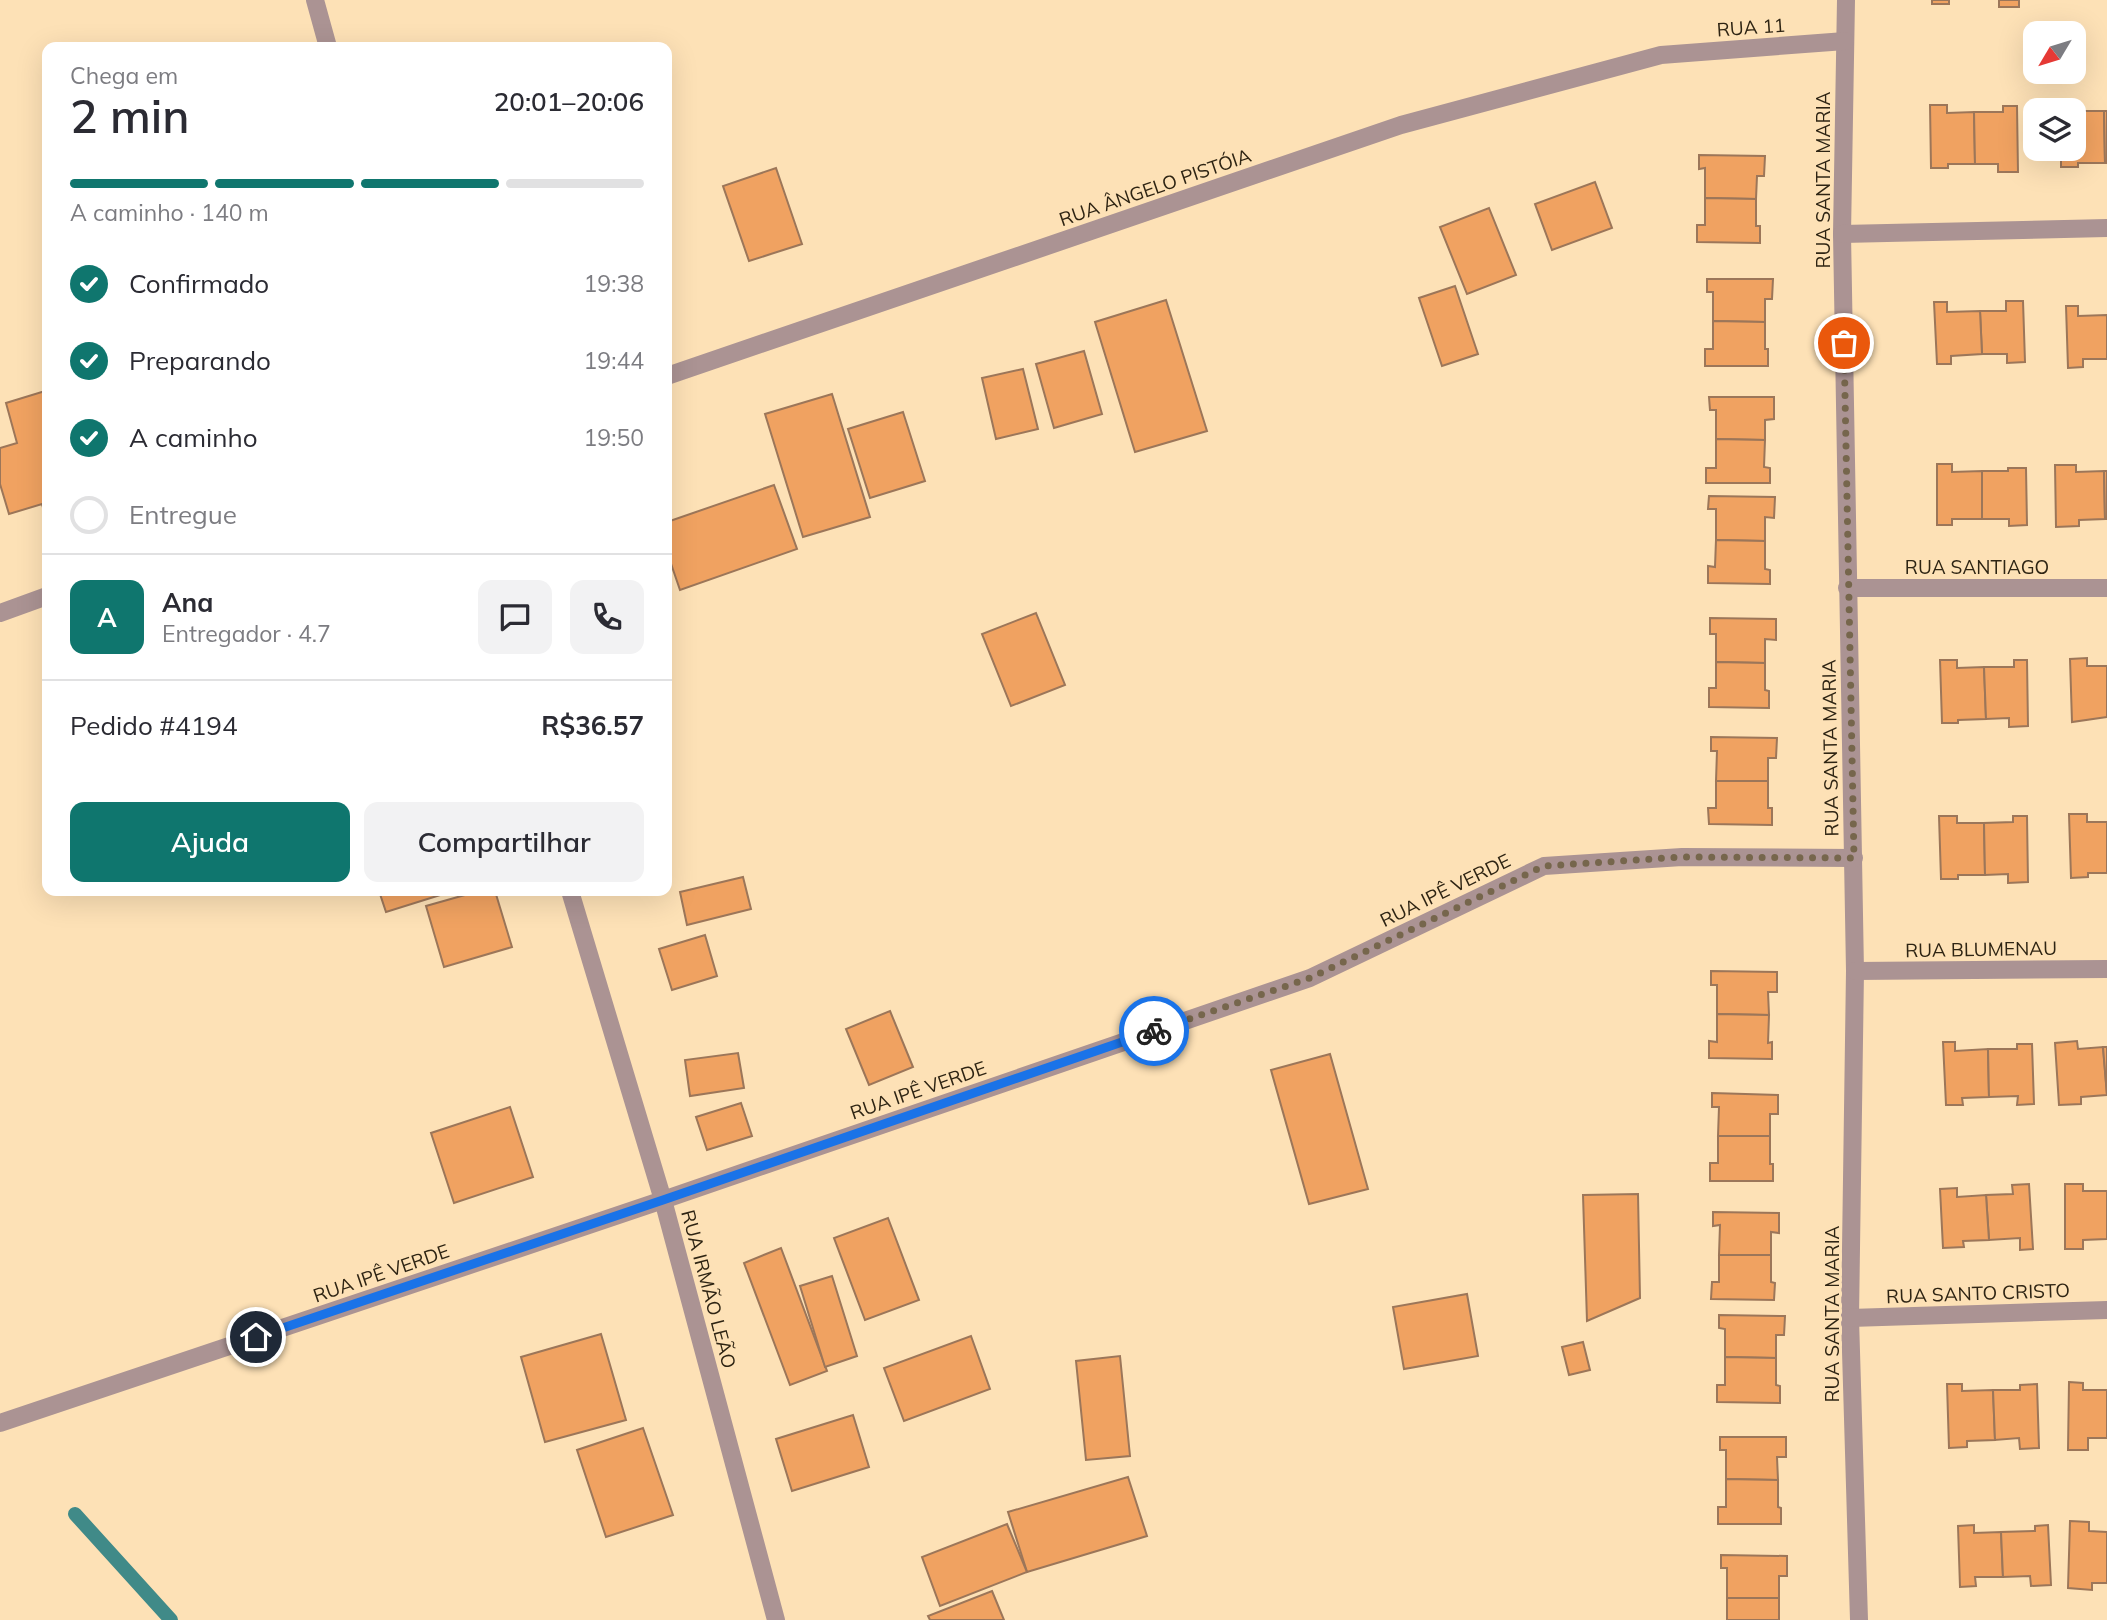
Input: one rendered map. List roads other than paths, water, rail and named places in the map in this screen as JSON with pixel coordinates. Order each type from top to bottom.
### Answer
[{"type":"street","points":[[315,0],[327,42]]},
{"type":"street","name":"RUA SANTA MARIA","points":[[1846,0],[1842,234],[1856,971],[1850,1318],[1859,1620]]},
{"type":"street","name":"RUA 11","points":[[1661,55],[1845,41]]},
{"type":"street","name":"RUA ÂNGELO PISTÓIA","points":[[672,374],[1401,125],[1661,55]]},
{"type":"street","points":[[1842,234],[2107,228]]},
{"type":"street","name":"RUA SANTIAGO","points":[[1847,589],[2107,588]]},
{"type":"street","points":[[0,613],[42,598]]},
{"type":"street","name":"RUA IPÊ VERDE","points":[[0,1423],[1310,978],[1544,866],[1682,857],[1854,858]]},
{"type":"street","name":"RUA IRMÃO LEÃO","points":[[572,896],[663,1200],[776,1620]]},
{"type":"street","name":"RUA BLUMENAU","points":[[1856,971],[2107,969]]},
{"type":"street","name":"RUA SANTO CRISTO","points":[[1850,1318],[2107,1310]]},
{"type":"waterway","points":[[75,1514],[171,1620]]}]
